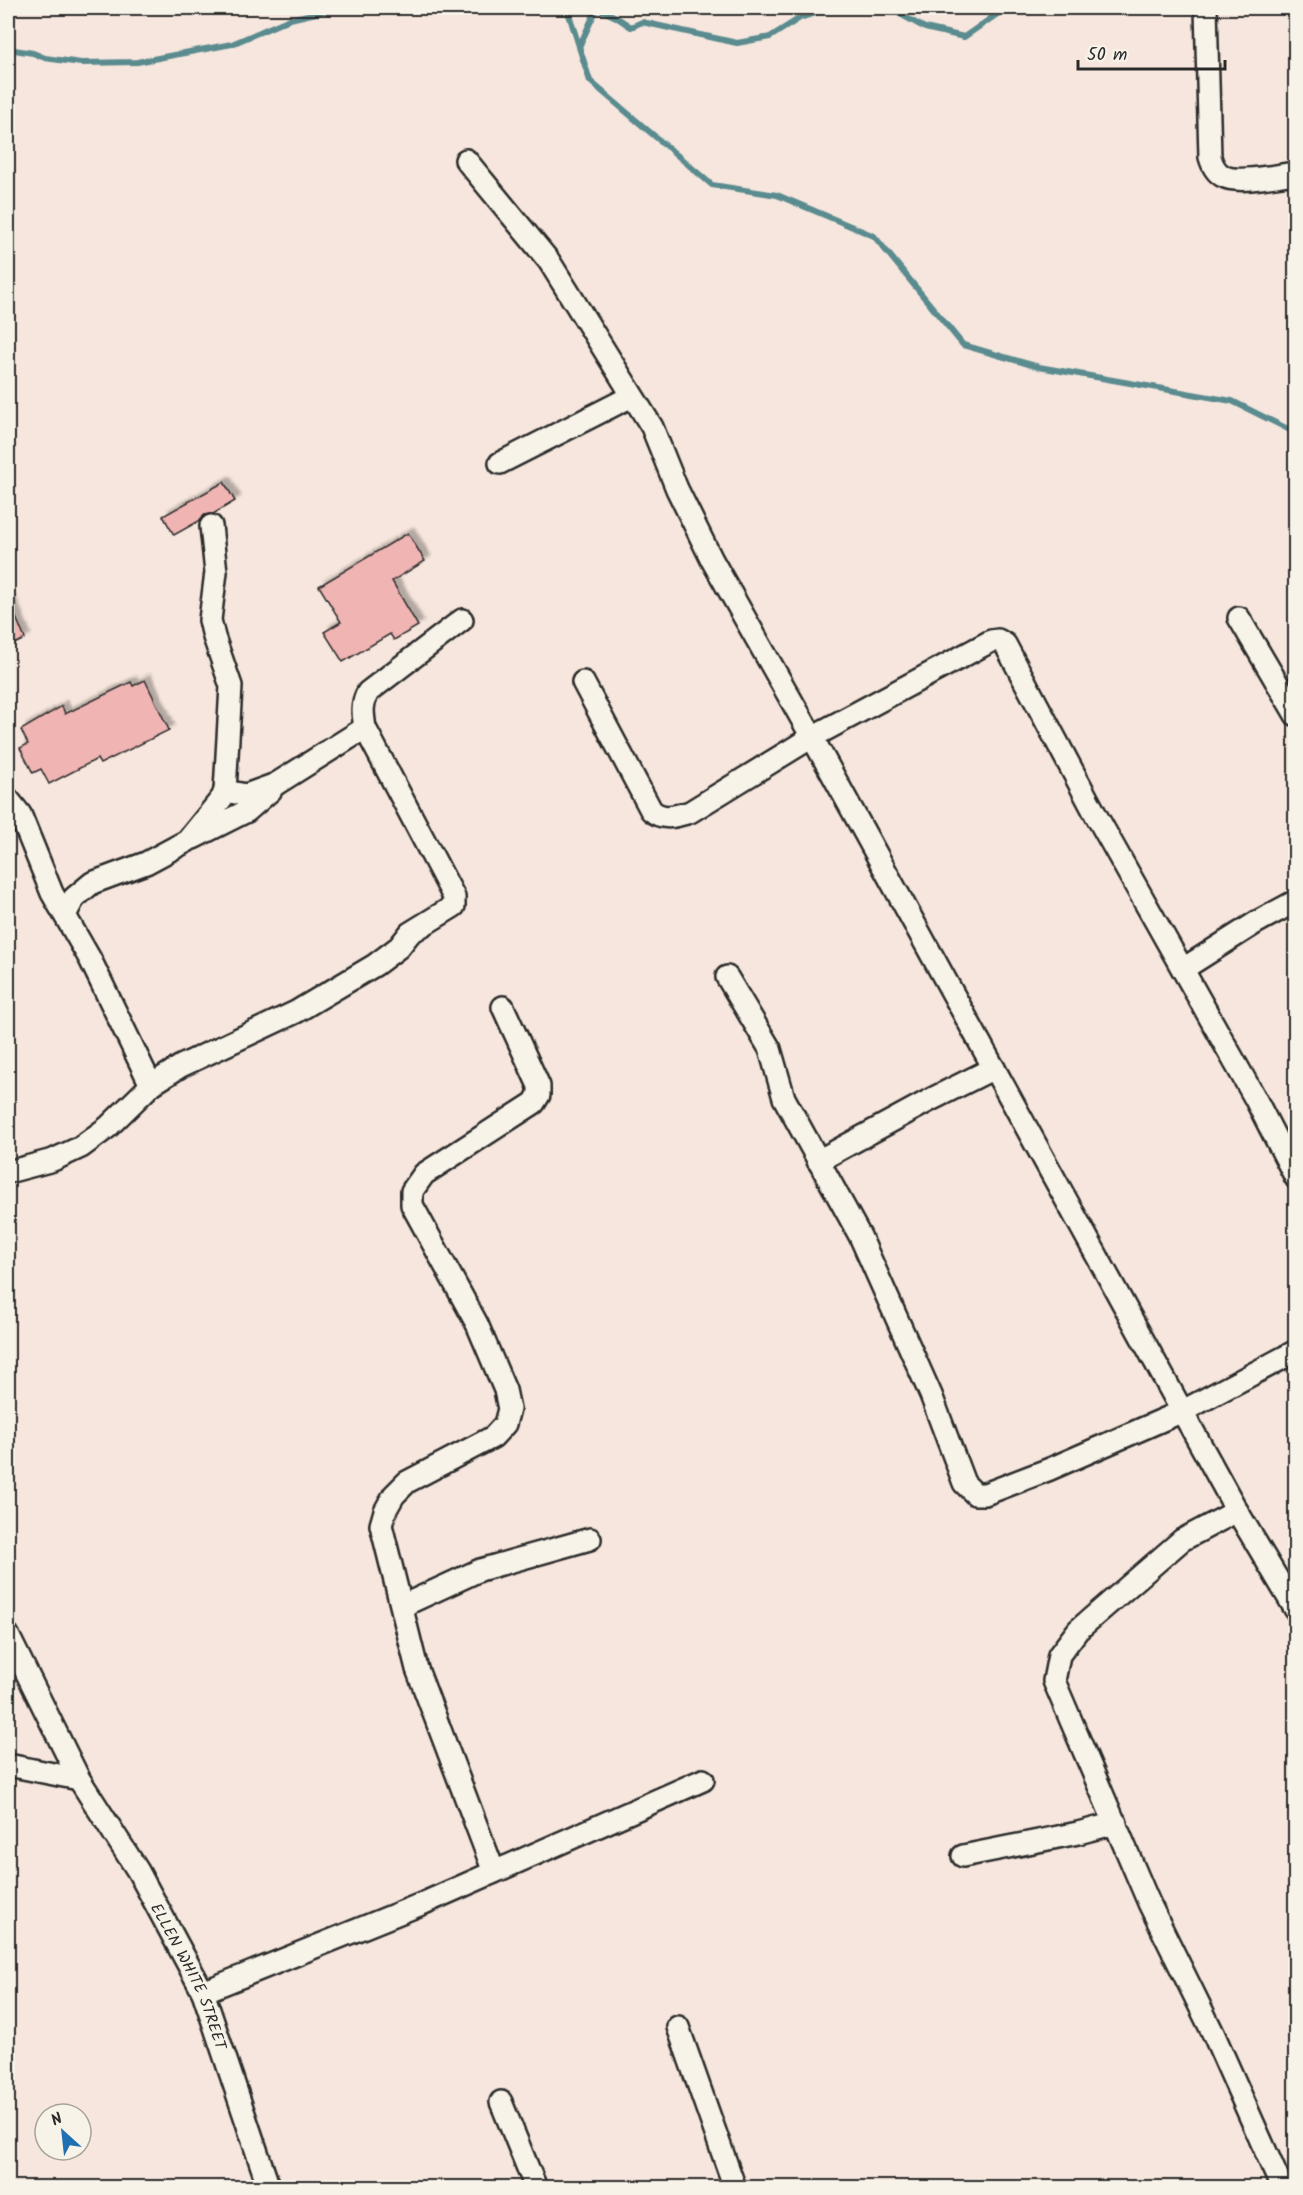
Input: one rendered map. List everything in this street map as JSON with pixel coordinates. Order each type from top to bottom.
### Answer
[{"type":"street","points":[[1206,8],[1210,157],[1214,168],[1223,176],[1237,180],[1289,174],[1296,176]]},
{"type":"street","points":[[466,160],[549,261],[652,427],[677,489],[712,560],[812,737],[1237,1511],[1296,1610]]},
{"type":"street","points":[[500,463],[632,396]]},
{"type":"street","points":[[188,841],[222,798],[225,790],[231,686],[213,637],[210,620],[216,572],[211,526]]},
{"type":"street","points":[[1239,618],[1296,715]]},
{"type":"street","points":[[8,1172],[53,1160],[81,1147],[108,1126],[151,1085],[181,1066],[296,1012],[375,965],[399,947],[410,933],[454,906],[454,897],[365,728],[363,711],[364,700],[368,692],[462,620]]},
{"type":"street","points":[[583,682],[651,810],[656,815],[668,818],[690,812],[812,737],[991,641],[998,640],[1005,644],[1097,817],[1256,1098],[1296,1178]]},
{"type":"street","points":[[65,915],[74,898],[92,883],[146,863],[248,811],[276,784],[365,728]]},
{"type":"street","points":[[225,790],[246,795],[276,784]]},
{"type":"street","points":[[8,799],[20,814],[52,893],[90,958],[151,1085]]},
{"type":"street","points":[[1183,969],[1257,922],[1296,901]]},
{"type":"street","points":[[727,977],[770,1049],[784,1098],[861,1236],[931,1395],[964,1483],[975,1494],[985,1494],[1050,1469],[1183,1411],[1296,1351]]},
{"type":"street","points":[[494,1872],[417,1669],[381,1526],[394,1495],[407,1482],[493,1437],[505,1424],[509,1409],[505,1390],[477,1324],[412,1205],[412,1191],[424,1174],[534,1102],[539,1095],[539,1086],[503,1007]]},
{"type":"street","points":[[818,1161],[994,1068]]},
{"type":"street","points":[[1237,1511],[1182,1540],[1078,1630],[1059,1655],[1054,1682],[1149,1903],[1214,2035],[1281,2187]]},
{"type":"street","points":[[402,1606],[480,1570],[590,1539]]},
{"type":"street","name":"ELLEN WHITE STREET","points":[[8,1635],[79,1779],[138,1871],[203,1992],[269,2187]]},
{"type":"street","points":[[8,1765],[79,1779]]},
{"type":"street","points":[[203,1992],[424,1903],[703,1779]]},
{"type":"street","points":[[963,1856],[1116,1823]]},
{"type":"street","points":[[678,2027],[735,2187]]},
{"type":"street","points":[[501,2102],[536,2187]]},
{"type":"building","points":[[224,482],[235,501],[213,514],[204,515],[199,521],[174,535],[163,516]]},
{"type":"building","points":[[408,533],[425,561],[392,581],[418,626],[394,640],[390,634],[343,662],[324,632],[341,622],[319,586]]},
{"type":"building","points":[[8,598],[25,639],[8,647]]},
{"type":"building","points":[[145,680],[169,730],[100,764],[97,759],[49,784],[41,769],[33,773],[20,748],[28,744],[21,730],[62,706],[65,714],[131,682],[133,686]]},
{"type":"waterway","points":[[8,49],[33,53],[45,58],[81,63],[137,62],[232,44],[290,19],[338,8]]},
{"type":"waterway","points":[[567,8],[590,81],[579,47],[597,8],[631,27],[642,22],[737,43],[770,37],[800,18],[831,8]]},
{"type":"waterway","points":[[889,8],[925,28],[964,37],[1006,8]]},
{"type":"waterway","points":[[590,81],[712,185],[777,195],[874,236],[963,345],[1039,367],[1232,401],[1296,433]]}]
